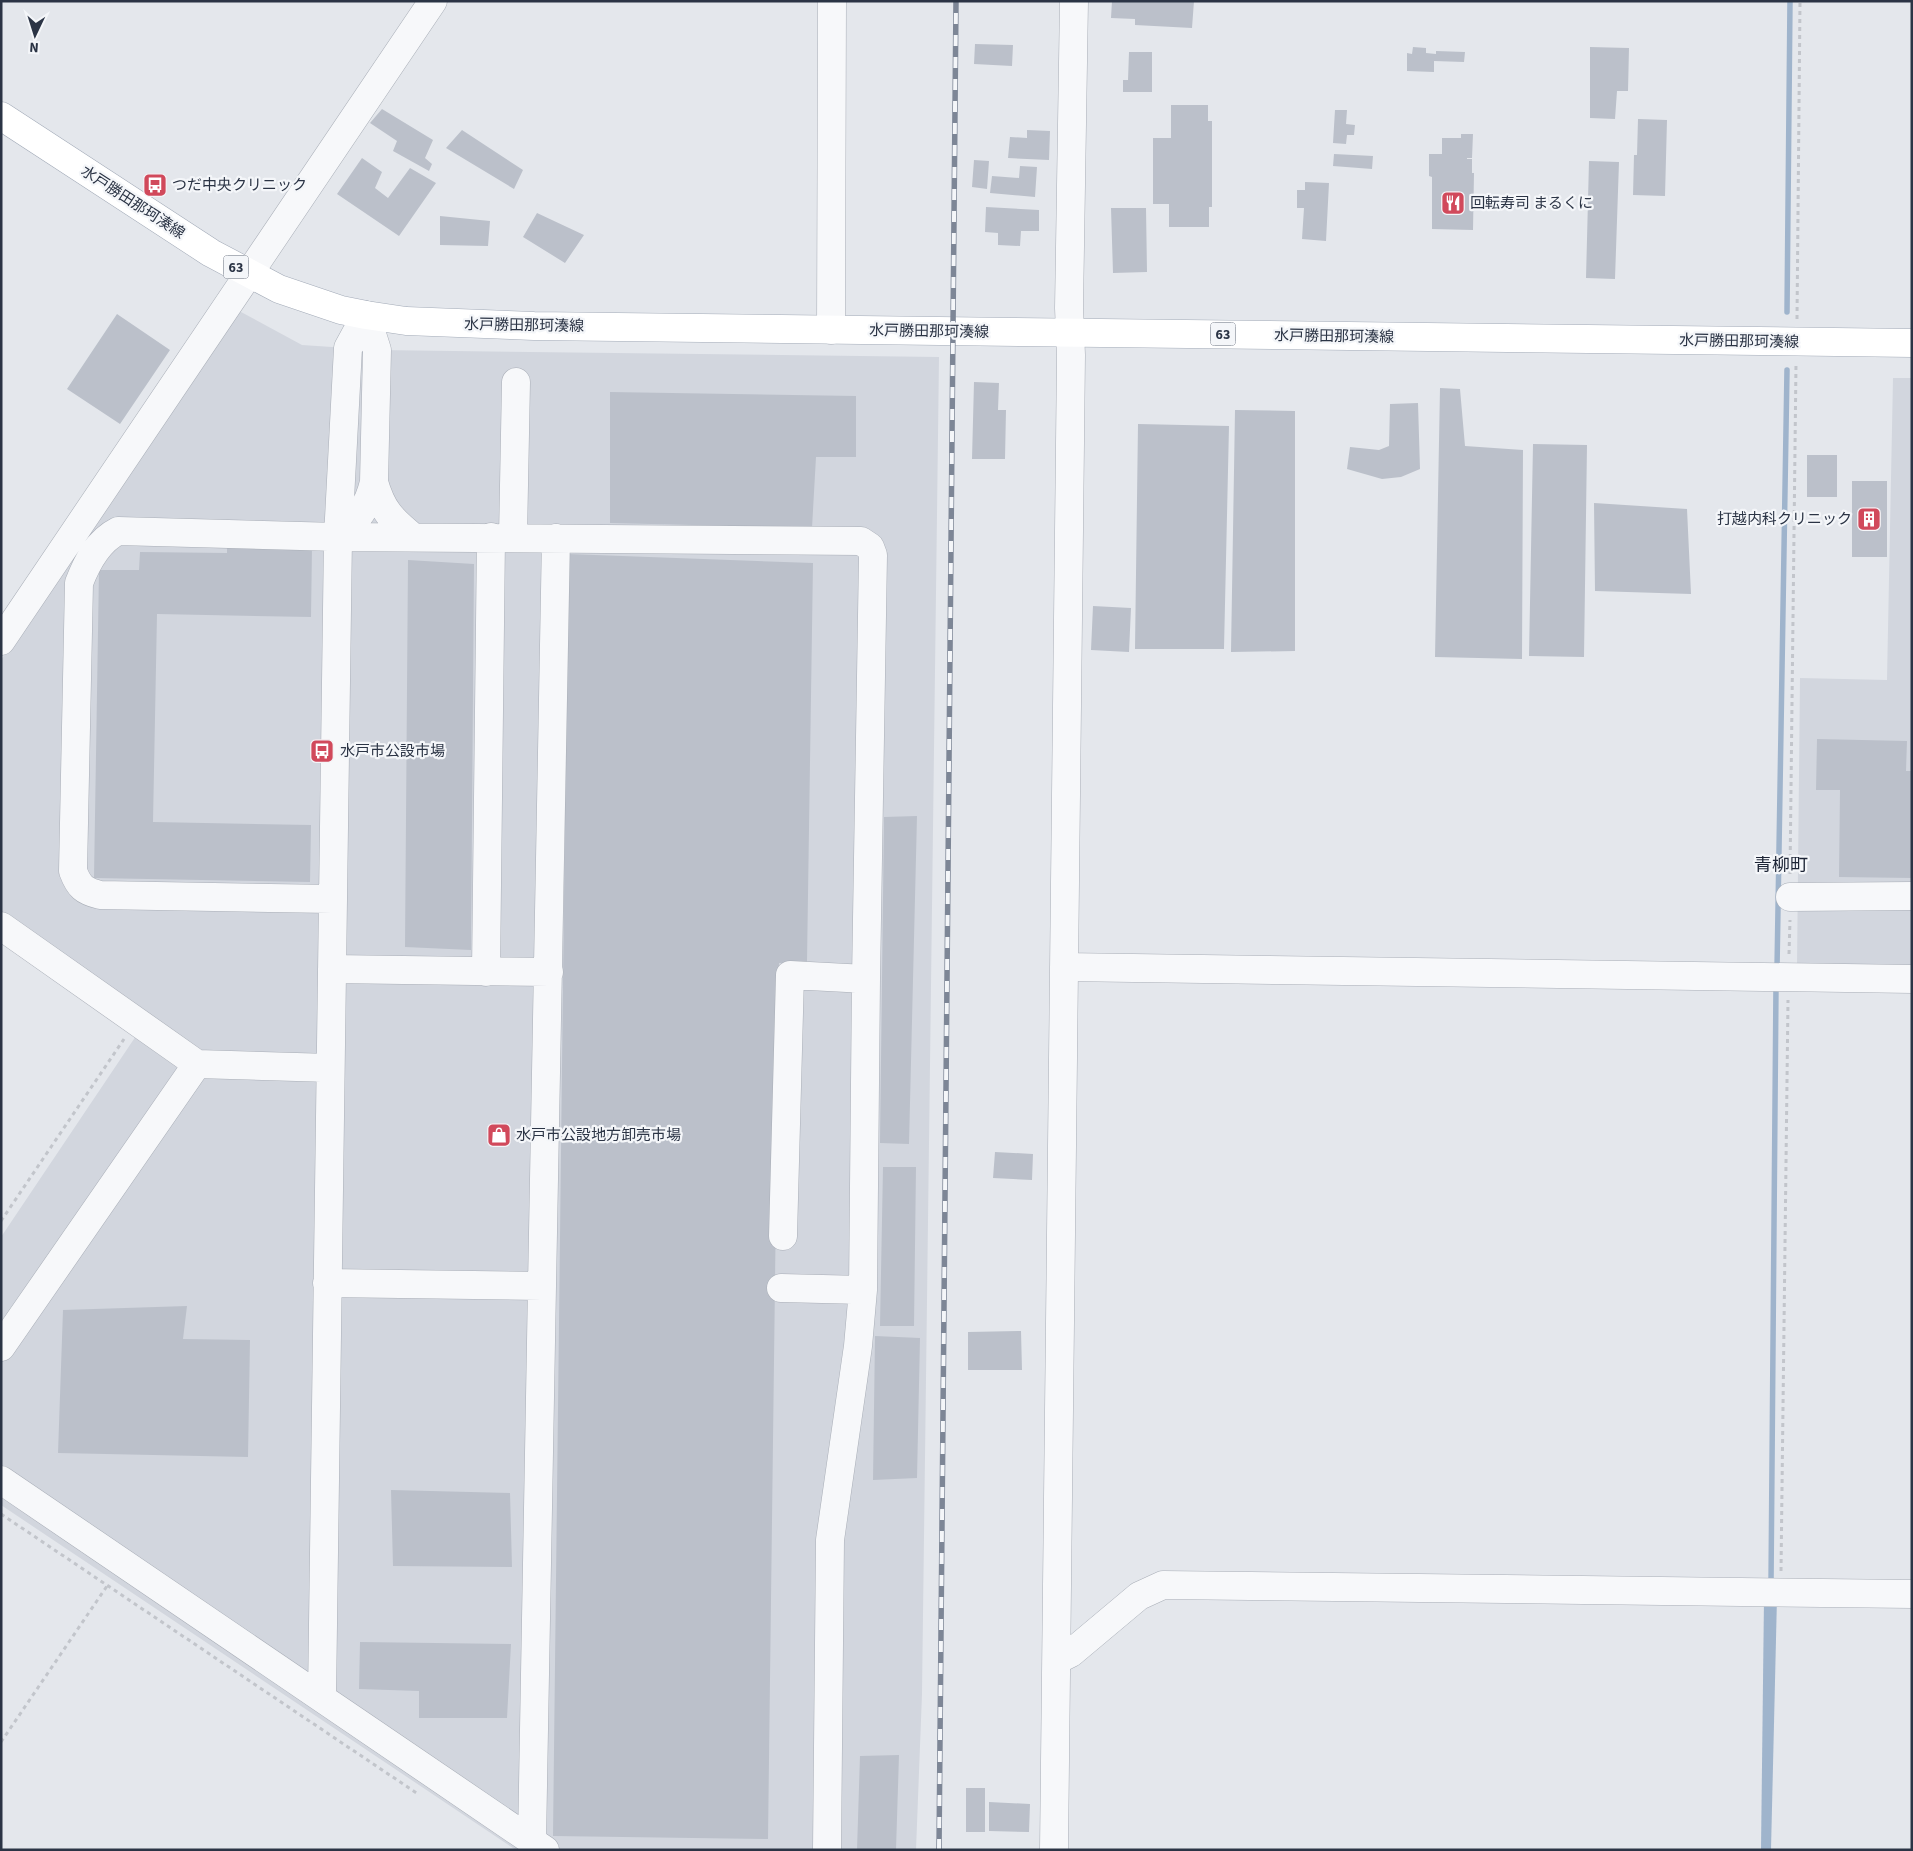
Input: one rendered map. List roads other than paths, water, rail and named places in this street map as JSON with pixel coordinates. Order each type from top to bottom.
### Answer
[{"type":"main road","name":"水戸勝田那珂湊線","points":[[1,116],[211,253],[250,275],[307,300],[366,316],[406,321],[525,326],[1912,343]]},
{"type":"street","points":[[1,641],[250,275],[433,1]]},
{"type":"street","points":[[831,330],[832,1]]},
{"type":"street","points":[[1054,1850],[1074,1]]},
{"type":"street","points":[[338,536],[354,523],[364,508],[370,498],[374,482],[377,350],[366,316]]},
{"type":"street","points":[[322,1697],[338,536],[348,348],[366,316]]},
{"type":"street","points":[[486,972],[502,537],[516,382]]},
{"type":"street","points":[[374,482],[383,508],[398,525],[414,537]]},
{"type":"street","points":[[83,519],[108,536]]},
{"type":"street","points":[[332,900],[100,895],[87,891],[77,881],[73,871],[79,583],[85,569],[108,536],[118,531],[338,536],[861,541],[870,547],[873,555],[863,1290],[858,1346],[830,1540],[827,1850]]},
{"type":"street","points":[[538,1845],[542,1286],[556,538]]},
{"type":"street","points":[[1790,897],[1912,896]]},
{"type":"street","points":[[1,926],[197,1064],[330,1068]]},
{"type":"street","points":[[1064,967],[1912,979]]},
{"type":"street","points":[[332,968],[549,972]]},
{"type":"street","points":[[783,1236],[790,975],[866,979]]},
{"type":"street","points":[[1,1347],[197,1064]]},
{"type":"street","points":[[327,1284],[542,1286]]},
{"type":"street","points":[[781,1288],[863,1290]]},
{"type":"street","points":[[1,1480],[538,1845]]},
{"type":"street","points":[[1057,1660],[1071,1653],[1139,1596],[1163,1585],[1912,1594]]},
{"type":"water","points":[[1777,1597],[1771,1850],[1761,1850],[1764,1598]]},
{"type":"waterway","points":[[1787,312],[1790,1]]},
{"type":"waterway","points":[[1777,969],[1787,370]]},
{"type":"waterway","points":[[1771,1584],[1776,986]]},
{"type":"railway","points":[[939,1850],[956,1]]},
{"type":"place","name":"つだ中央クリニック","points":[[155,185]]},
{"type":"place","name":"回転寿司 まるくに","points":[[1453,203]]},
{"type":"place","name":"打越内科クリニック","points":[[1869,519]]},
{"type":"place","name":"水戸市公設市場","points":[[322,751]]},
{"type":"place","name":"水戸市公設地方卸売市場","points":[[499,1135]]},
{"type":"district","name":"青柳町","points":[[1781,865]]}]
